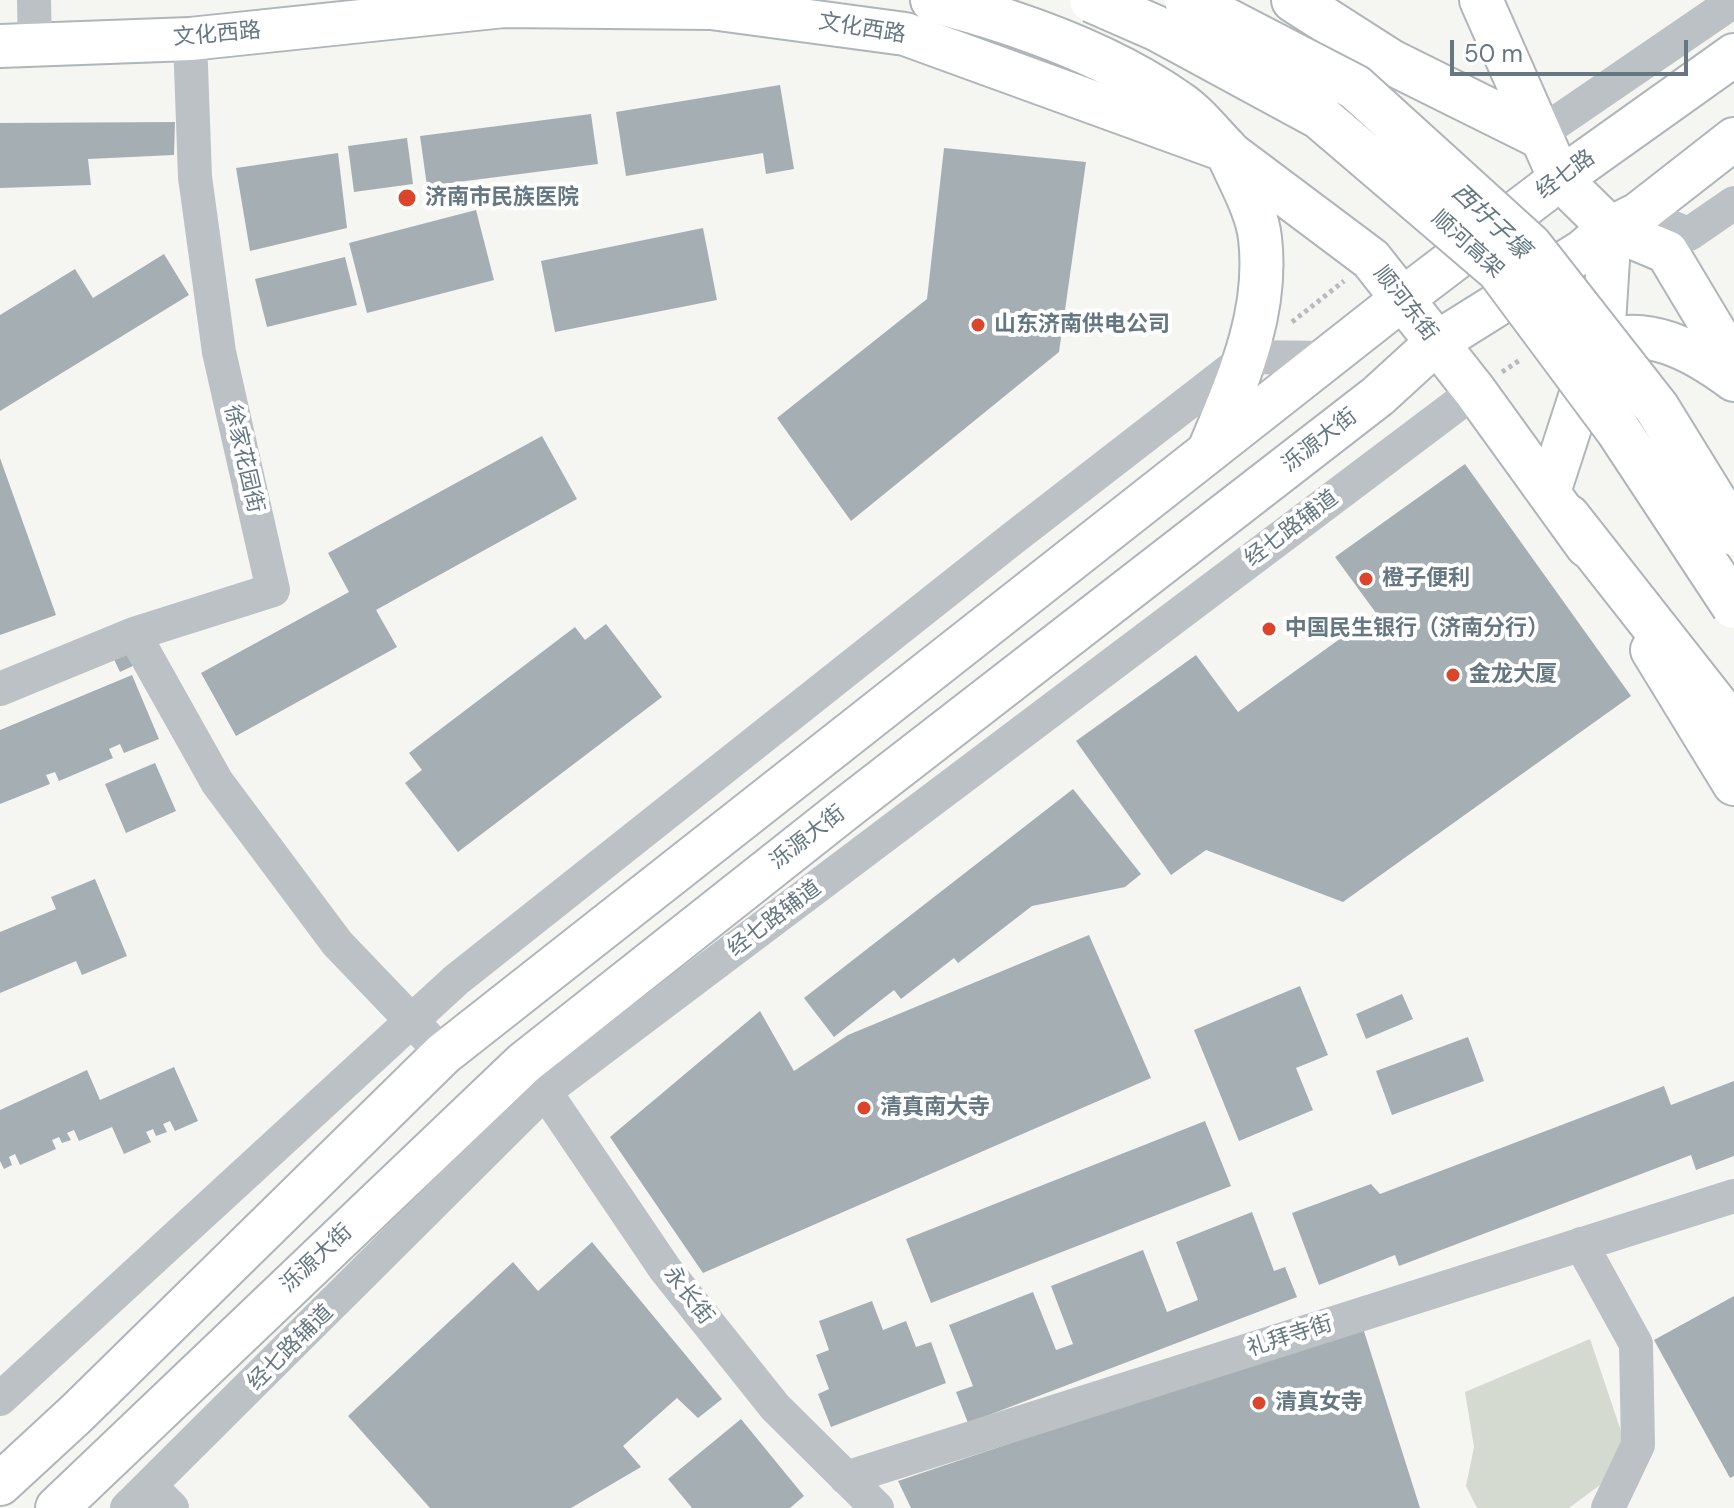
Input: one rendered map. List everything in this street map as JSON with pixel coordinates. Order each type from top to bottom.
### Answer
[{"type":"highway","points":[[933,0],[979,12],[1098,57],[1180,104],[1227,151]]},
{"type":"highway","name":"顺河高架","points":[[1092,0],[1156,28],[1320,117],[1499,270],[1618,430],[1734,606]]},
{"type":"highway","name":"顺河高架","points":[[1187,0],[1355,87],[1530,246],[1657,408],[1734,533]]},
{"type":"highway","points":[[1294,0],[1391,62],[1538,135]]},
{"type":"highway","points":[[1657,408],[1734,512]]},
{"type":"highway","points":[[1559,504],[1734,728]]},
{"type":"main road","points":[[1481,0],[1538,135],[1545,190],[1610,231],[1667,252],[1734,364]]},
{"type":"main road","name":"文化西路","points":[[17,47],[190,39],[504,6],[711,8],[905,34],[1227,151]]},
{"type":"main road","name":"经七路","points":[[1401,300],[1545,190],[1734,55]]},
{"type":"main road","points":[[1610,231],[1734,139]]},
{"type":"main road","name":"顺河东街","points":[[1227,151],[1371,259],[1559,504],[1734,784]]},
{"type":"main road","points":[[1208,452],[1247,357],[1261,293],[1260,235],[1227,151]]},
{"type":"main road","points":[[1559,504],[1574,416],[1597,344],[1608,295],[1610,231]]},
{"type":"main road","name":"泺源大街","points":[[57,1508],[536,1077],[833,818],[1378,396],[1436,343],[1610,231]]},
{"type":"main road","points":[[0,1484],[77,1413],[443,1054],[1401,300]]},
{"type":"main road","points":[[1597,344],[1617,335],[1648,338],[1697,353],[1734,380]]},
{"type":"street","points":[[17,47],[34,0]]},
{"type":"street","points":[[1538,135],[1734,1]]},
{"type":"street","name":"徐家花园街","points":[[0,689],[134,634],[273,590],[219,352],[195,177],[190,39]]},
{"type":"street","points":[[1610,231],[1689,234],[1734,203]]},
{"type":"street","points":[[0,1399],[456,980],[1247,357],[1327,358]]},
{"type":"street","name":"经七路辅道","points":[[150,1501],[536,1077],[1475,391]]},
{"type":"street","points":[[134,634],[217,782],[337,943],[443,1054]]},
{"type":"street","name":"永长街","points":[[536,1077],[665,1269],[775,1407],[877,1508]]},
{"type":"street","name":"礼拜寺街","points":[[846,1478],[1734,1196]]},
{"type":"street","points":[[1581,1244],[1636,1344],[1638,1445],[1608,1508]]},
{"type":"path","points":[[1247,357],[1371,259]]},
{"type":"shaded area","points":[[1590,1339],[1623,1437],[1612,1476],[1569,1508],[1477,1508],[1466,1486],[1474,1447],[1465,1392]]},
{"type":"building","points":[[780,85],[794,169],[766,174],[763,153],[626,176],[616,112]]},
{"type":"building","points":[[591,114],[598,164],[427,186],[420,136]]},
{"type":"building","points":[[175,122],[174,155],[88,159],[91,185],[0,188],[0,123]]},
{"type":"building","points":[[407,138],[413,184],[354,192],[348,146]]},
{"type":"building","name":"山东济南供电公司","points":[[944,148],[1086,162],[1059,352],[851,521],[777,418],[927,299]]},
{"type":"building","points":[[338,153],[347,228],[250,251],[236,168]]},
{"type":"building","points":[[476,210],[494,280],[367,313],[349,243]]},
{"type":"building","points":[[703,228],[717,300],[555,332],[541,261]]},
{"type":"building","points":[[164,254],[189,295],[0,411],[0,315],[75,269],[93,298]]},
{"type":"building","points":[[345,257],[357,305],[267,327],[255,279]]},
{"type":"building","points":[[542,436],[577,499],[376,610],[397,647],[236,736],[201,673],[349,592],[328,553]]},
{"type":"building","points":[[0,458],[56,615],[0,635]]},
{"type":"building","name":"金龙大厦","points":[[1465,464],[1631,696],[1343,902],[1206,850],[1171,875],[1076,741],[1196,655],[1238,712],[1376,613],[1335,557]]},
{"type":"building","points":[[606,624],[662,697],[458,852],[405,783],[422,770],[409,753],[575,627],[585,640]]},
{"type":"building","points":[[129,645],[137,664],[120,672],[111,653]]},
{"type":"building","points":[[132,675],[159,739],[124,753],[120,744],[109,749],[113,758],[59,781],[55,772],[46,775],[50,784],[0,804],[0,730]]},
{"type":"building","points":[[155,763],[176,811],[126,833],[105,784]]},
{"type":"building","points":[[1073,789],[1141,874],[1125,887],[1032,906],[958,963],[954,958],[901,999],[894,990],[834,1037],[804,998]]},
{"type":"building","points":[[95,879],[127,956],[82,975],[76,961],[0,993],[0,932],[56,909],[51,897]]},
{"type":"building","name":"清真南大寺","points":[[1089,935],[1151,1078],[703,1273],[610,1137],[760,1011],[794,1071],[848,1035]]},
{"type":"building","points":[[1300,986],[1328,1055],[1296,1068],[1313,1110],[1239,1141],[1194,1030]]},
{"type":"building","points":[[1402,994],[1413,1019],[1366,1039],[1356,1014]]},
{"type":"building","points":[[1468,1037],[1484,1081],[1392,1115],[1376,1071]]},
{"type":"building","points":[[174,1067],[198,1121],[175,1131],[170,1121],[163,1124],[167,1132],[156,1136],[153,1129],[146,1132],[151,1142],[124,1154],[112,1127],[79,1141],[74,1130],[67,1133],[71,1140],[62,1143],[59,1137],[52,1140],[56,1149],[20,1165],[15,1154],[9,1157],[12,1165],[4,1169],[0,1161],[0,1110],[87,1070],[100,1100]]},
{"type":"building","points":[[1734,1081],[1734,1156],[1696,1170],[1691,1155],[1399,1266],[1395,1255],[1319,1285],[1292,1213],[1371,1184],[1380,1194],[1664,1086],[1671,1105]]},
{"type":"building","points":[[1205,1121],[1231,1186],[931,1303],[906,1239]]},
{"type":"building","points":[[1252,1212],[1274,1271],[1285,1267],[1297,1297],[968,1423],[956,1392],[973,1386],[949,1325],[1033,1292],[1056,1350],[1073,1344],[1051,1286],[1143,1250],[1167,1312],[1198,1300],[1176,1242]]},
{"type":"building","points":[[592,1242],[722,1399],[698,1418],[677,1398],[623,1446],[641,1467],[571,1508],[430,1508],[348,1416],[513,1262],[538,1291]]},
{"type":"building","points":[[1734,1296],[1734,1476],[1730,1478],[1654,1340]]},
{"type":"building","points":[[872,1301],[883,1330],[906,1321],[916,1347],[931,1342],[946,1383],[831,1427],[818,1394],[829,1389],[816,1355],[829,1350],[819,1321]]},
{"type":"building","name":"清真女寺","points":[[1362,1325],[1420,1508],[911,1508],[898,1481]]},
{"type":"building","points":[[741,1419],[804,1496],[790,1508],[692,1508],[668,1479]]},
{"type":"place","name":"济南市民族医院","points":[[407,198]]},
{"type":"place","name":"山东济南供电公司","points":[[978,325]]},
{"type":"place","name":"橙子便利","points":[[1366,579]]},
{"type":"place","name":"中国民生银行（济南分行）","points":[[1269,629]]},
{"type":"place","name":"金龙大厦","points":[[1453,675]]},
{"type":"place","name":"清真南大寺","points":[[864,1108]]},
{"type":"place","name":"清真女寺","points":[[1259,1403]]},
{"type":"water label","name":"西圩子壕","points":[[1490,222]]}]
